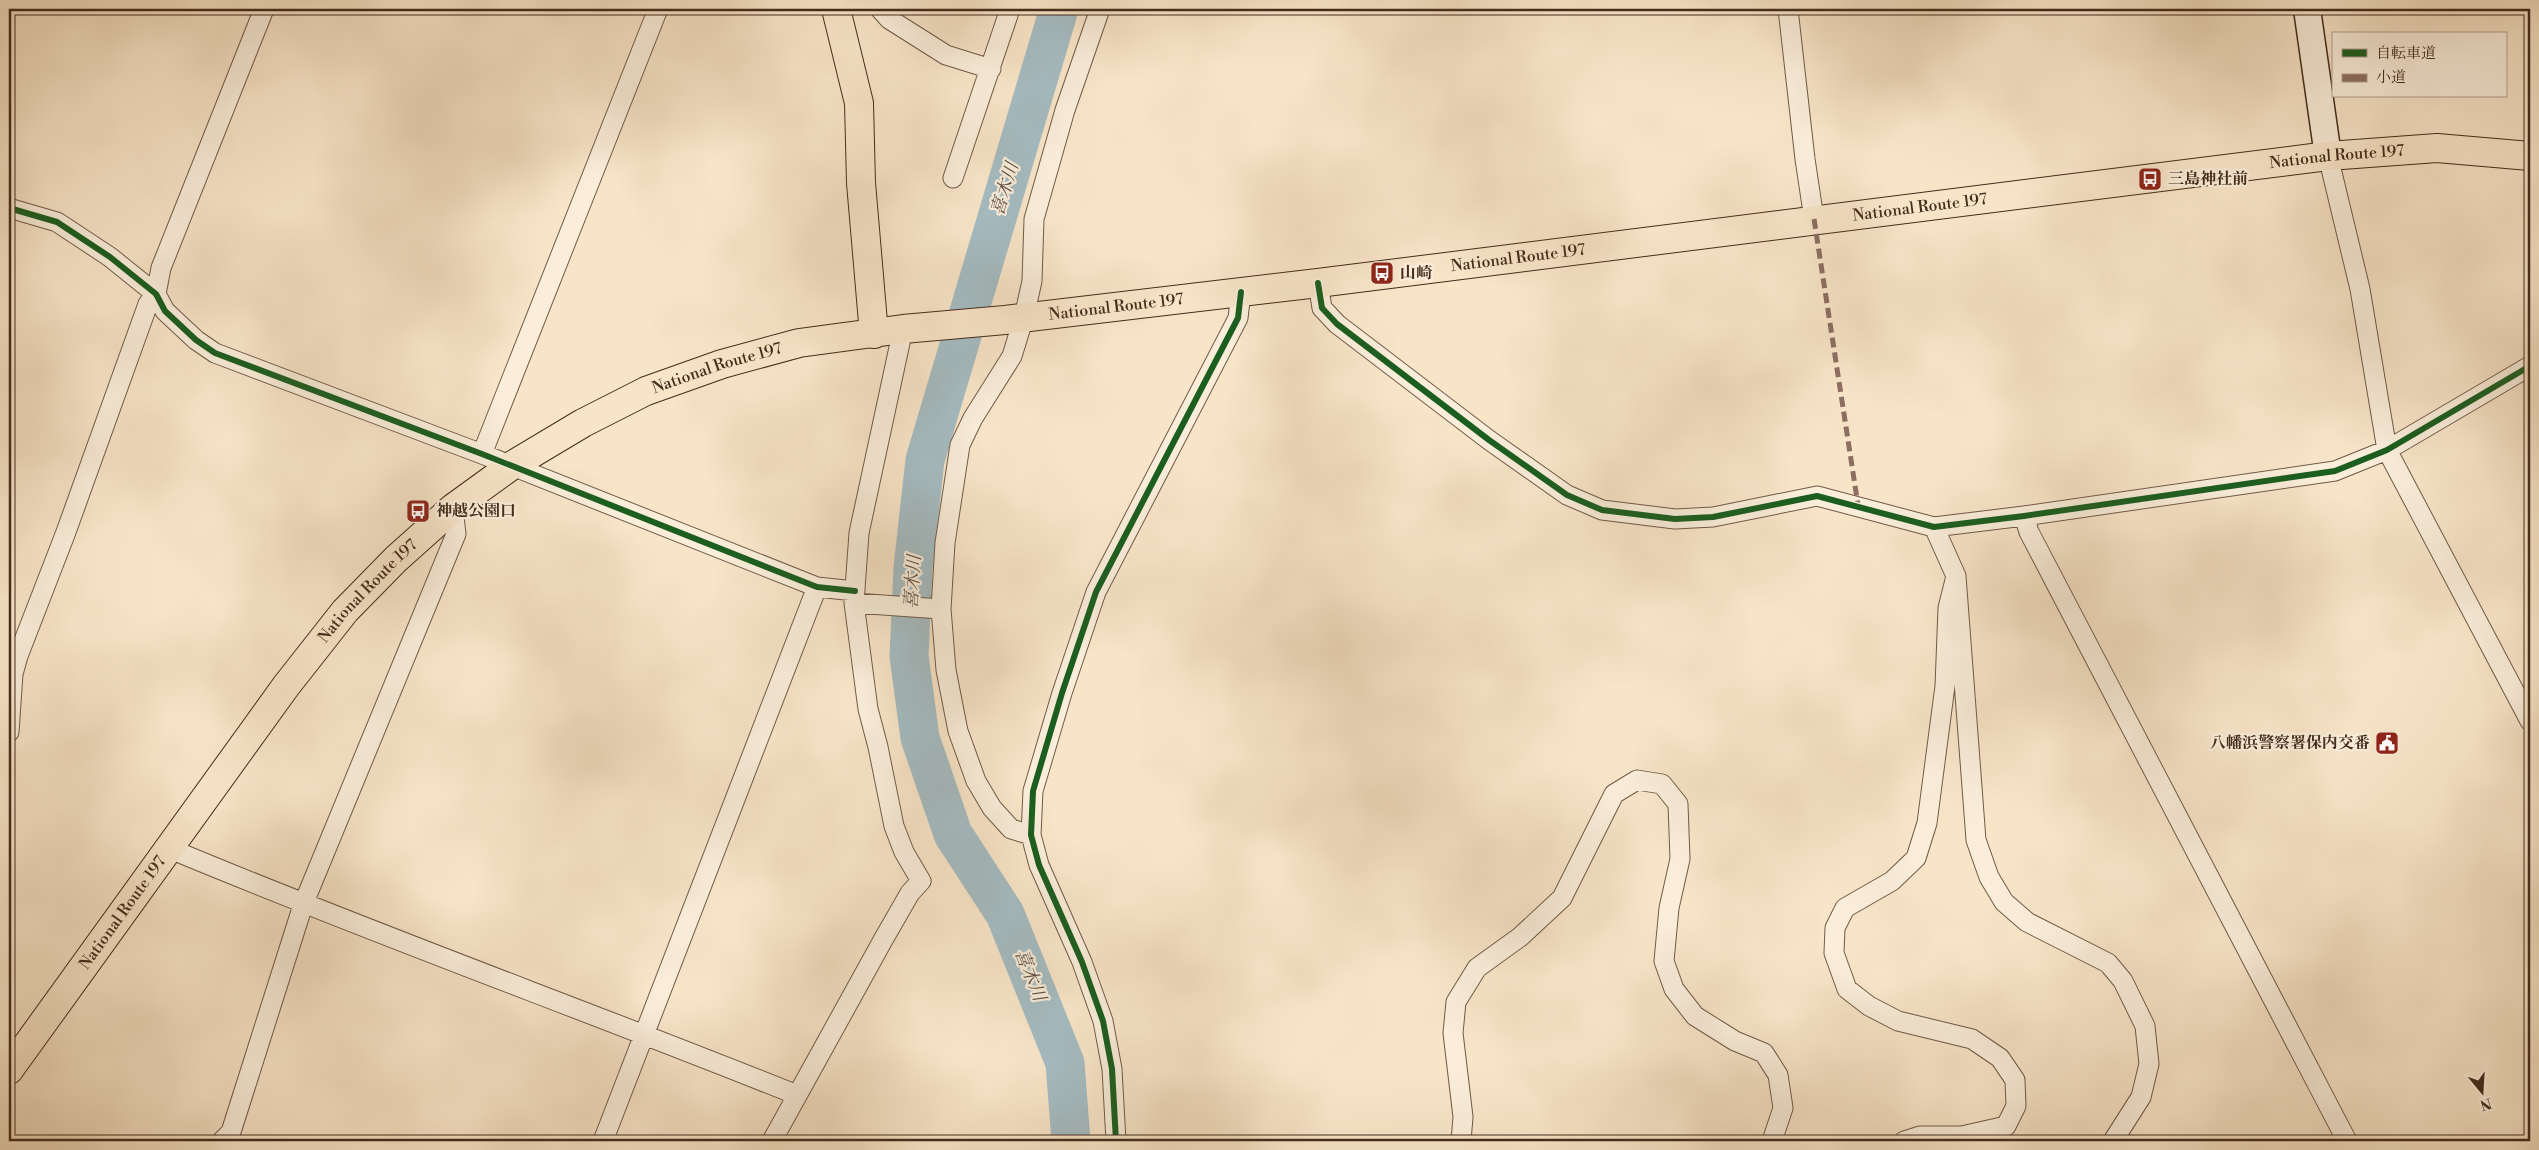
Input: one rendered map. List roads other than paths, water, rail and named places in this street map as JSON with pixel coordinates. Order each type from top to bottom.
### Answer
[{"type":"highway","points":[[836,9],[859,103],[861,183],[874,334]]},
{"type":"highway","name":"National Route 197","points":[[9,1070],[286,686],[345,611],[396,559],[454,508],[511,466],[583,422],[646,391],[755,354],[799,343],[911,328],[1318,283],[2328,156],[2437,148],[2530,156]]},
{"type":"main road","points":[[2307,9],[2328,156]]},
{"type":"street","points":[[9,732],[11,725],[14,658],[66,532],[148,304],[156,294],[162,268],[264,9]]},
{"type":"street","points":[[482,454],[658,9]]},
{"type":"street","points":[[880,9],[889,18],[946,55],[991,69]]},
{"type":"street","points":[[953,178],[1010,9]]},
{"type":"street","points":[[1031,835],[1011,829],[992,808],[976,781],[958,731],[935,609],[960,445],[973,418],[1012,356],[1015,318],[1032,281],[1034,219],[1065,110],[1100,9]]},
{"type":"street","points":[[1788,9],[1804,159],[1814,220]]},
{"type":"street","points":[[2328,156],[2360,289],[2387,450],[2530,721]]},
{"type":"street","points":[[9,208],[57,222],[110,257],[156,294],[165,311],[196,340],[215,353],[482,454],[817,587],[858,599],[935,609]]},
{"type":"street","points":[[1318,283],[1322,308],[1336,324],[1566,496],[1602,510],[1675,519],[1712,517],[1817,496],[1858,505],[1934,527],[2024,516],[2335,471],[2387,450],[2530,366]]},
{"type":"street","points":[[1116,1141],[1112,1068],[1103,1021],[1082,962],[1039,864],[1031,835],[1033,791],[1062,693],[1096,592],[1238,318],[1241,292]]},
{"type":"street","points":[[772,1141],[910,893],[921,881],[904,852],[894,826],[868,709],[858,599],[859,533],[911,328]]},
{"type":"street","points":[[222,1141],[231,1132],[303,905],[456,534],[454,508]]},
{"type":"street","points":[[2024,516],[2029,532],[2347,1141]]},
{"type":"street","points":[[1934,527],[1956,576],[1976,840],[1989,877],[2004,902],[2027,922],[2108,963],[2123,981],[2145,1026],[2149,1064],[2141,1097],[2113,1141]]},
{"type":"street","points":[[1904,1141],[1920,1136],[1962,1136],[2006,1126],[2016,1106],[2015,1080],[2000,1058],[1972,1039],[1898,1021],[1869,1006],[1847,989],[1834,953],[1835,928],[1844,908],[1892,881],[1916,858],[1922,841],[1927,823],[1945,686],[1948,608],[1956,576]]},
{"type":"street","points":[[603,1141],[817,587]]},
{"type":"street","points":[[1461,1141],[1463,1117],[1453,1033],[1456,1002],[1476,968],[1520,937],[1562,898],[1614,794],[1637,780],[1662,784],[1678,804],[1680,859],[1669,908],[1664,961],[1674,989],[1695,1016],[1735,1041],[1764,1053],[1778,1074],[1783,1108],[1772,1141]]},
{"type":"street","points":[[168,848],[303,905],[645,1034],[798,1095]]},
{"type":"waterway","name":"喜木川","points":[[1059,9],[925,460],[913,568],[909,656],[920,738],[953,834],[1005,914],[1065,1063],[1071,1141]]},
{"type":"place","name":"三島神社前","points":[[2150,179]]},
{"type":"place","name":"山崎","points":[[1382,273]]},
{"type":"place","name":"神越公園口","points":[[418,511]]},
{"type":"place","name":"八幡浜警察署保内交番","points":[[2387,743]]}]
